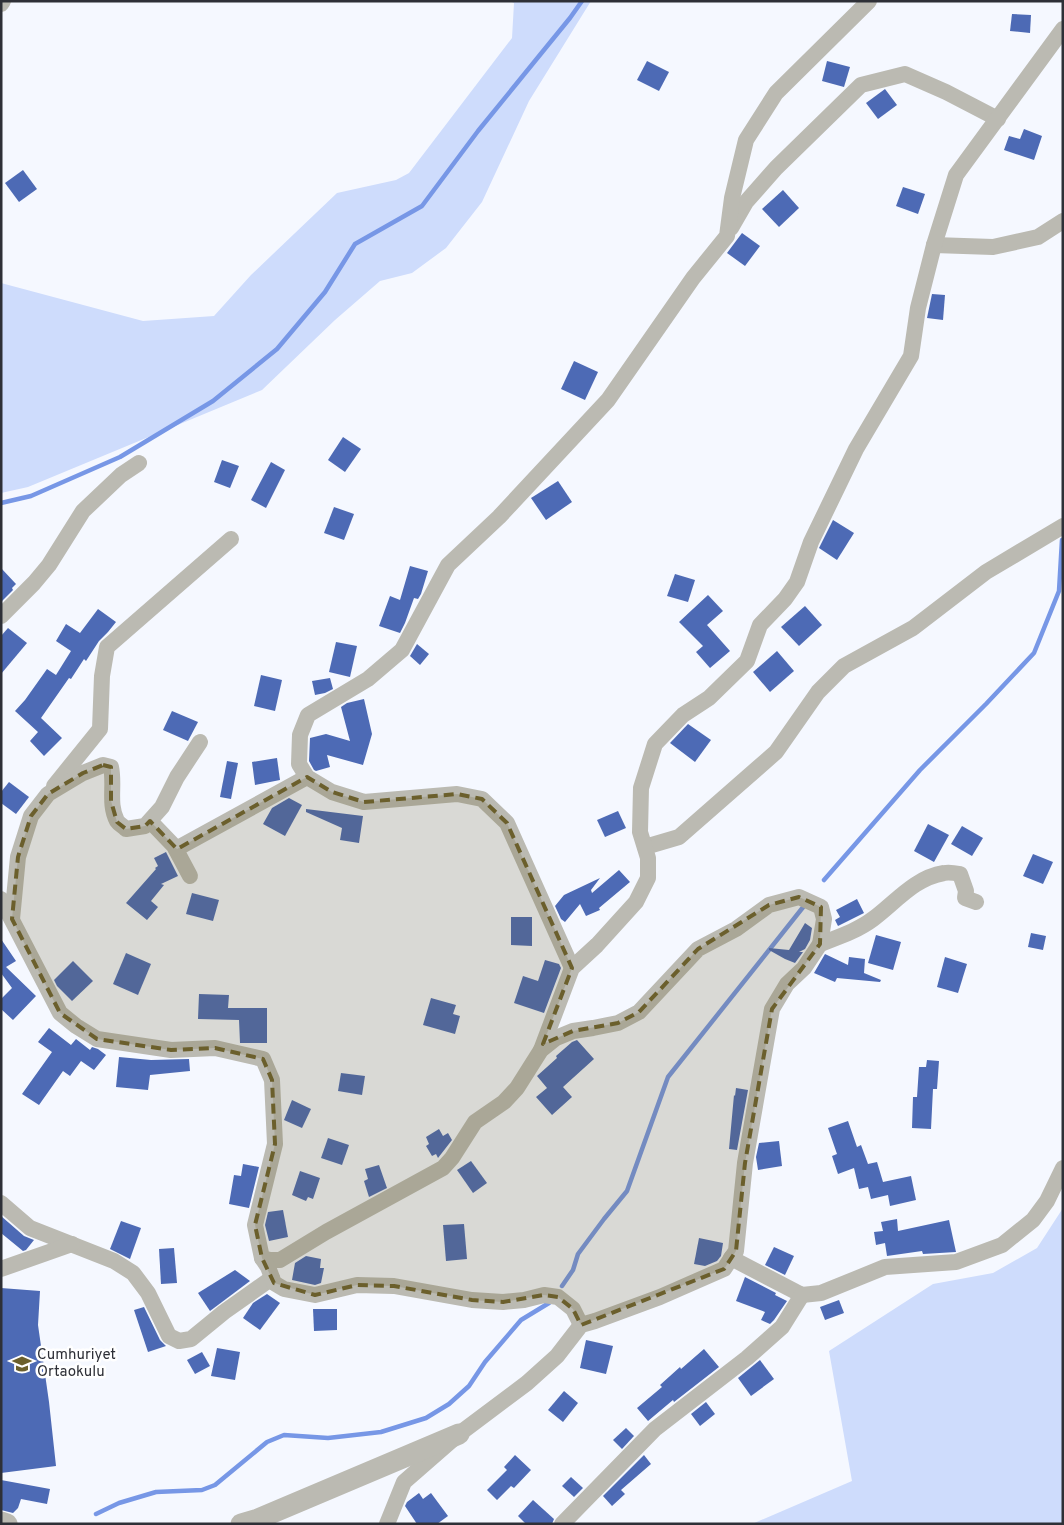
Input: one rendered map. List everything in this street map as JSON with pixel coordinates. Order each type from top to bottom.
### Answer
[{"type":"street","points":[[727,236],[732,198],[746,140],[776,93],[869,1]]},
{"type":"street","points":[[262,1258],[280,1260],[326,1232],[444,1168],[475,1122],[504,1102],[517,1088],[541,1050],[572,968],[597,945],[636,902],[648,878],[648,858],[640,832],[641,788],[655,744],[683,715],[709,698],[747,661],[760,625],[785,599],[797,582],[811,542],[856,448],[910,356],[918,308],[934,244],[956,175],[1063,29]]},
{"type":"street","points":[[572,968],[507,823],[482,799],[457,794],[364,802],[332,792],[307,777],[299,764],[300,735],[308,715],[368,679],[402,650],[448,566],[499,517],[608,400],[693,278],[727,236],[746,202],[776,168],[861,84],[905,74],[946,92],[998,119]]},
{"type":"street","points":[[934,244],[993,247],[1038,237],[1063,221]]},
{"type":"street","points":[[1,616],[49,565],[83,511],[116,480],[139,463]]},
{"type":"street","points":[[645,847],[679,837],[776,752],[818,692],[844,666],[913,628],[986,572],[1063,526]]},
{"type":"street","points":[[12,919],[18,857],[31,816],[100,729],[102,676],[107,647],[230,539]]},
{"type":"street","points":[[48,794],[84,772],[103,765],[111,767],[111,801],[117,822],[126,829],[145,826],[162,806],[177,777],[200,742]]},
{"type":"street","points":[[176,849],[307,777]]},
{"type":"street","points":[[150,821],[176,849],[190,876]]},
{"type":"street","points":[[820,944],[856,929],[873,919],[898,896],[922,880],[945,872],[960,874],[966,891],[965,898],[976,902]]},
{"type":"street","points":[[387,1524],[404,1482],[459,1434],[527,1383],[557,1356],[580,1325],[651,1301],[724,1269],[736,1251],[746,1164],[772,1009],[787,984],[804,968],[820,944],[824,919],[821,907],[799,897],[769,905],[736,929],[698,949],[639,1012],[618,1023],[573,1031],[556,1038],[541,1050]]},
{"type":"street","points":[[1,899],[60,1013],[97,1039],[171,1050],[215,1048],[263,1058],[272,1080],[275,1144],[255,1225],[262,1258],[268,1266],[274,1283],[284,1289],[315,1296],[357,1285],[394,1286],[472,1300],[510,1301],[544,1295],[558,1297],[573,1310],[580,1325]]},
{"type":"street","points":[[731,1258],[802,1295],[821,1293],[885,1266],[956,1262],[1002,1245],[1034,1220],[1047,1201],[1063,1168]]},
{"type":"street","points":[[1,1203],[30,1228],[114,1261],[133,1273],[148,1293],[169,1336],[179,1341],[191,1339],[224,1312],[272,1278]]},
{"type":"street","points":[[1,1269],[72,1244]]},
{"type":"street","points":[[562,1524],[655,1430],[747,1358],[782,1327],[802,1295]]},
{"type":"street","points":[[242,1524],[258,1519],[459,1434]]},
{"type":"street","points":[[1,1522],[7,1524]]},
{"type":"highlighted area","points":[[103,765],[111,767],[111,801],[117,822],[126,829],[145,826],[150,821],[177,849],[307,777],[332,792],[364,802],[457,794],[482,799],[507,823],[572,968],[543,1044],[573,1031],[618,1023],[639,1012],[698,949],[769,905],[799,897],[821,907],[820,944],[772,1009],[745,1163],[736,1251],[724,1269],[581,1325],[573,1309],[558,1297],[544,1295],[503,1302],[472,1300],[394,1286],[357,1285],[315,1295],[274,1283],[262,1258],[255,1225],[275,1144],[272,1080],[263,1059],[215,1048],[171,1050],[97,1039],[60,1013],[12,919],[18,857],[31,816],[48,794],[83,773]]},
{"type":"shaded area","points":[[510,1],[591,1],[529,101],[482,202],[446,248],[412,273],[380,281],[335,320],[262,390],[28,487],[1,493],[1,283],[143,321],[214,316],[251,275],[337,193],[396,180],[409,173],[512,38],[514,3]]},
{"type":"shaded area","points":[[1063,1208],[1063,1524],[752,1524],[852,1481],[829,1351],[933,1284],[993,1273],[1037,1248]]},
{"type":"building","points":[[1012,14],[1031,15],[1030,33],[1010,31]]},
{"type":"building","points":[[647,61],[669,72],[659,91],[637,80]]},
{"type":"building","points":[[827,61],[850,67],[844,87],[822,81]]},
{"type":"building","points":[[885,89],[897,105],[878,119],[866,103]]},
{"type":"building","points":[[1024,129],[1042,136],[1034,160],[1004,150],[1009,136],[1020,139]]},
{"type":"building","points":[[23,170],[37,189],[19,202],[5,183]]},
{"type":"building","points":[[903,187],[925,194],[918,214],[896,206]]},
{"type":"building","points":[[783,190],[799,208],[779,227],[762,209]]},
{"type":"building","points":[[742,233],[760,246],[745,266],[727,253]]},
{"type":"building","points":[[932,294],[945,295],[943,320],[927,318]]},
{"type":"building","points":[[574,361],[598,372],[585,400],[561,389]]},
{"type":"building","points":[[343,437],[361,449],[345,472],[328,460]]},
{"type":"building","points":[[222,460],[239,466],[230,488],[214,482]]},
{"type":"building","points":[[271,462],[285,470],[266,508],[251,500]]},
{"type":"building","points":[[558,481],[572,502],[546,520],[531,498]]},
{"type":"building","points":[[334,507],[354,514],[344,540],[324,533]]},
{"type":"building","points":[[833,520],[854,533],[837,560],[819,548]]},
{"type":"building","points":[[410,566],[428,571],[421,594],[418,599],[414,598],[400,633],[379,626],[390,596],[400,600]]},
{"type":"building","points":[[1,568],[16,584],[12,588],[13,590],[1,602]]},
{"type":"building","points":[[675,574],[695,580],[688,602],[667,596]]},
{"type":"building","points":[[708,595],[723,611],[707,625],[730,651],[710,668],[696,652],[703,646],[679,622]]},
{"type":"building","points":[[805,606],[822,625],[799,646],[781,627]]},
{"type":"building","points":[[98,609],[116,622],[99,641],[86,661],[84,659],[71,679],[69,678],[41,718],[62,738],[44,756],[30,741],[38,732],[15,711],[47,669],[56,675],[71,651],[56,641],[66,624],[80,633]]},
{"type":"building","points":[[8,628],[27,643],[1,674],[1,636]]},
{"type":"building","points":[[336,642],[357,646],[350,677],[329,672]]},
{"type":"building","points":[[417,644],[429,654],[420,665],[410,656]]},
{"type":"building","points":[[777,651],[794,671],[770,692],[753,672]]},
{"type":"building","points":[[261,675],[282,680],[275,711],[254,706]]},
{"type":"building","points":[[330,678],[333,689],[315,695],[312,681]]},
{"type":"building","points":[[364,699],[372,734],[363,765],[327,755],[330,767],[314,770],[309,761],[310,738],[326,734],[350,741],[341,707],[347,703]]},
{"type":"building","points":[[172,711],[198,722],[188,741],[163,730]]},
{"type":"building","points":[[688,724],[711,740],[695,762],[670,743]]},
{"type":"building","points":[[277,758],[280,780],[255,785],[252,762]]},
{"type":"building","points":[[227,761],[238,763],[231,799],[220,797]]},
{"type":"building","points":[[9,782],[29,797],[16,814],[1,803],[1,792]]},
{"type":"building","points":[[289,798],[302,805],[285,836],[263,824],[272,808]]},
{"type":"building","points":[[306,809],[363,816],[359,843],[340,840],[342,828],[306,812]]},
{"type":"building","points":[[618,811],[626,828],[605,837],[597,820]]},
{"type":"building","points":[[928,824],[949,835],[934,862],[914,851]]},
{"type":"building","points":[[962,826],[983,838],[972,856],[951,844]]},
{"type":"building","points":[[166,852],[178,876],[161,884],[164,885],[151,901],[158,907],[147,920],[126,903],[158,866],[154,858]]},
{"type":"building","points":[[1033,854],[1053,862],[1043,884],[1023,876]]},
{"type":"building","points":[[619,870],[630,882],[599,908],[600,910],[586,916],[580,904],[565,922],[561,919],[555,906],[564,895],[600,878],[591,890],[592,893]]},
{"type":"building","points":[[192,893],[219,900],[213,921],[186,914]]},
{"type":"building","points":[[857,899],[864,913],[838,926],[835,920],[840,917],[836,910]]},
{"type":"building","points":[[511,917],[532,917],[532,946],[511,945]]},
{"type":"building","points":[[805,923],[812,928],[810,940],[805,949],[799,952],[803,952],[795,963],[769,950],[769,948],[789,950]]},
{"type":"building","points":[[1031,933],[1046,936],[1043,950],[1028,947]]},
{"type":"building","points":[[876,935],[901,942],[893,970],[868,963]]},
{"type":"building","points":[[1,939],[16,961],[6,967],[36,996],[13,1020],[1,1009],[1,999],[12,988],[1,973]]},
{"type":"building","points":[[126,953],[151,964],[138,995],[113,984]]},
{"type":"building","points":[[825,954],[848,965],[849,957],[865,959],[864,973],[881,980],[880,982],[837,978],[835,982],[814,973]]},
{"type":"building","points":[[945,957],[967,964],[958,993],[937,987]]},
{"type":"building","points":[[545,960],[559,964],[561,968],[544,1013],[514,1003],[523,976],[538,981]]},
{"type":"building","points":[[73,961],[93,981],[72,1001],[57,986],[54,980]]},
{"type":"building","points":[[199,994],[229,995],[228,1008],[267,1008],[267,1043],[240,1043],[239,1020],[198,1019]]},
{"type":"building","points":[[431,998],[456,1005],[453,1014],[460,1016],[455,1034],[423,1025]]},
{"type":"building","points":[[49,1028],[71,1045],[76,1039],[90,1050],[92,1047],[106,1055],[94,1070],[81,1061],[70,1076],[63,1071],[39,1105],[22,1094],[52,1052],[38,1042]]},
{"type":"building","points":[[577,1040],[594,1059],[563,1087],[572,1097],[552,1115],[536,1097],[547,1088],[537,1076],[557,1058],[556,1056]]},
{"type":"building","points":[[119,1057],[151,1060],[189,1059],[190,1071],[150,1075],[148,1090],[116,1087]]},
{"type":"building","points":[[927,1060],[939,1061],[937,1089],[933,1089],[931,1129],[912,1128],[913,1097],[917,1097],[919,1067],[926,1067]]},
{"type":"building","points":[[341,1073],[365,1076],[362,1095],[338,1091]]},
{"type":"building","points":[[736,1088],[748,1090],[737,1150],[729,1149]]},
{"type":"building","points":[[292,1100],[311,1109],[302,1128],[284,1120]]},
{"type":"building","points":[[848,1121],[857,1147],[861,1145],[868,1164],[877,1162],[883,1182],[911,1176],[916,1200],[890,1206],[888,1195],[871,1199],[868,1187],[859,1189],[854,1168],[838,1174],[832,1156],[837,1154],[828,1128]]},
{"type":"building","points":[[439,1129],[443,1136],[448,1133],[452,1140],[438,1158],[436,1154],[432,1156],[426,1146],[429,1144],[426,1137]]},
{"type":"building","points":[[328,1138],[349,1145],[342,1165],[321,1158]]},
{"type":"building","points":[[779,1141],[782,1166],[758,1170],[756,1157],[759,1143]]},
{"type":"building","points":[[471,1161],[487,1183],[473,1193],[457,1170]]},
{"type":"building","points":[[243,1164],[259,1167],[249,1208],[229,1204],[234,1175],[241,1176]]},
{"type":"building","points":[[379,1165],[387,1188],[369,1197],[364,1181],[368,1179],[365,1169]]},
{"type":"building","points":[[300,1171],[320,1178],[313,1199],[308,1197],[306,1201],[292,1195]]},
{"type":"building","points":[[283,1210],[288,1237],[269,1241],[265,1225],[268,1212]]},
{"type":"building","points":[[1,1216],[24,1236],[34,1240],[26,1250],[23,1251],[1,1233]]},
{"type":"building","points":[[897,1219],[898,1231],[949,1220],[956,1252],[923,1254],[922,1251],[887,1256],[885,1243],[876,1245],[874,1232],[883,1231],[881,1222]]},
{"type":"building","points":[[121,1221],[141,1228],[130,1259],[110,1249]]},
{"type":"building","points":[[464,1224],[467,1259],[446,1261],[443,1225]]},
{"type":"building","points":[[699,1238],[723,1243],[721,1256],[717,1261],[705,1266],[694,1264]]},
{"type":"building","points":[[774,1247],[794,1256],[785,1275],[765,1265]]},
{"type":"building","points":[[174,1248],[177,1283],[161,1284],[159,1249]]},
{"type":"building","points":[[306,1256],[321,1259],[320,1268],[324,1268],[321,1283],[315,1285],[292,1280],[295,1263]]},
{"type":"building","points":[[235,1270],[250,1281],[210,1311],[198,1293]]},
{"type":"building","points":[[745,1277],[787,1301],[770,1324],[761,1320],[765,1312],[736,1301]]},
{"type":"building","name":"Cumhuriyet Ortaokulu","points":[[1,1288],[40,1291],[38,1325],[56,1466],[1,1473]]},
{"type":"building","points":[[267,1294],[280,1303],[260,1330],[243,1318],[253,1303]]},
{"type":"building","points":[[839,1300],[844,1313],[825,1320],[820,1307]]},
{"type":"building","points":[[144,1307],[160,1340],[166,1346],[148,1352],[134,1310]]},
{"type":"building","points":[[313,1309],[337,1309],[337,1330],[314,1331]]},
{"type":"building","points":[[586,1340],[613,1346],[606,1374],[580,1368]]},
{"type":"building","points":[[217,1348],[240,1352],[235,1380],[211,1376]]},
{"type":"building","points":[[704,1349],[719,1367],[674,1402],[673,1400],[648,1421],[637,1408],[662,1387],[660,1385],[680,1367],[681,1369]]},
{"type":"building","points":[[202,1352],[210,1366],[195,1374],[187,1360]]},
{"type":"building","points":[[760,1360],[774,1379],[751,1396],[738,1378]]},
{"type":"building","points":[[564,1391],[578,1403],[563,1422],[548,1410]]},
{"type":"building","points":[[706,1402],[715,1414],[700,1426],[691,1414]]},
{"type":"building","points":[[626,1428],[634,1436],[622,1449],[613,1440]]},
{"type":"building","points":[[515,1455],[531,1470],[514,1488],[511,1486],[497,1500],[487,1490],[507,1470],[504,1467]]},
{"type":"building","points":[[644,1455],[651,1464],[621,1490],[625,1494],[612,1506],[603,1496]]},
{"type":"building","points":[[571,1477],[583,1488],[574,1497],[562,1486]]},
{"type":"building","points":[[1,1480],[50,1489],[47,1504],[21,1499],[18,1508],[13,1513],[1,1510]]},
{"type":"building","points":[[419,1493],[423,1499],[431,1493],[448,1516],[437,1524],[417,1524],[405,1506],[407,1502]]},
{"type":"building","points":[[533,1500],[554,1519],[552,1524],[526,1524],[518,1516]]},
{"type":"waterway","points":[[1,503],[31,496],[120,457],[213,401],[277,349],[325,292],[355,244],[422,206],[478,131],[582,1]]},
{"type":"waterway","points":[[824,880],[920,770],[1034,653],[1059,591],[1062,540]]},
{"type":"waterway","points":[[562,1286],[573,1270],[578,1254],[627,1191],[668,1077],[804,906]]},
{"type":"waterway","points":[[96,1514],[119,1503],[156,1492],[202,1490],[215,1485],[267,1442],[284,1435],[328,1438],[381,1432],[426,1418],[449,1404],[469,1386],[485,1362],[521,1320],[549,1303]]},
{"type":"place","name":"Cumhuriyet Ortaokulu","points":[[22,1364]]}]
